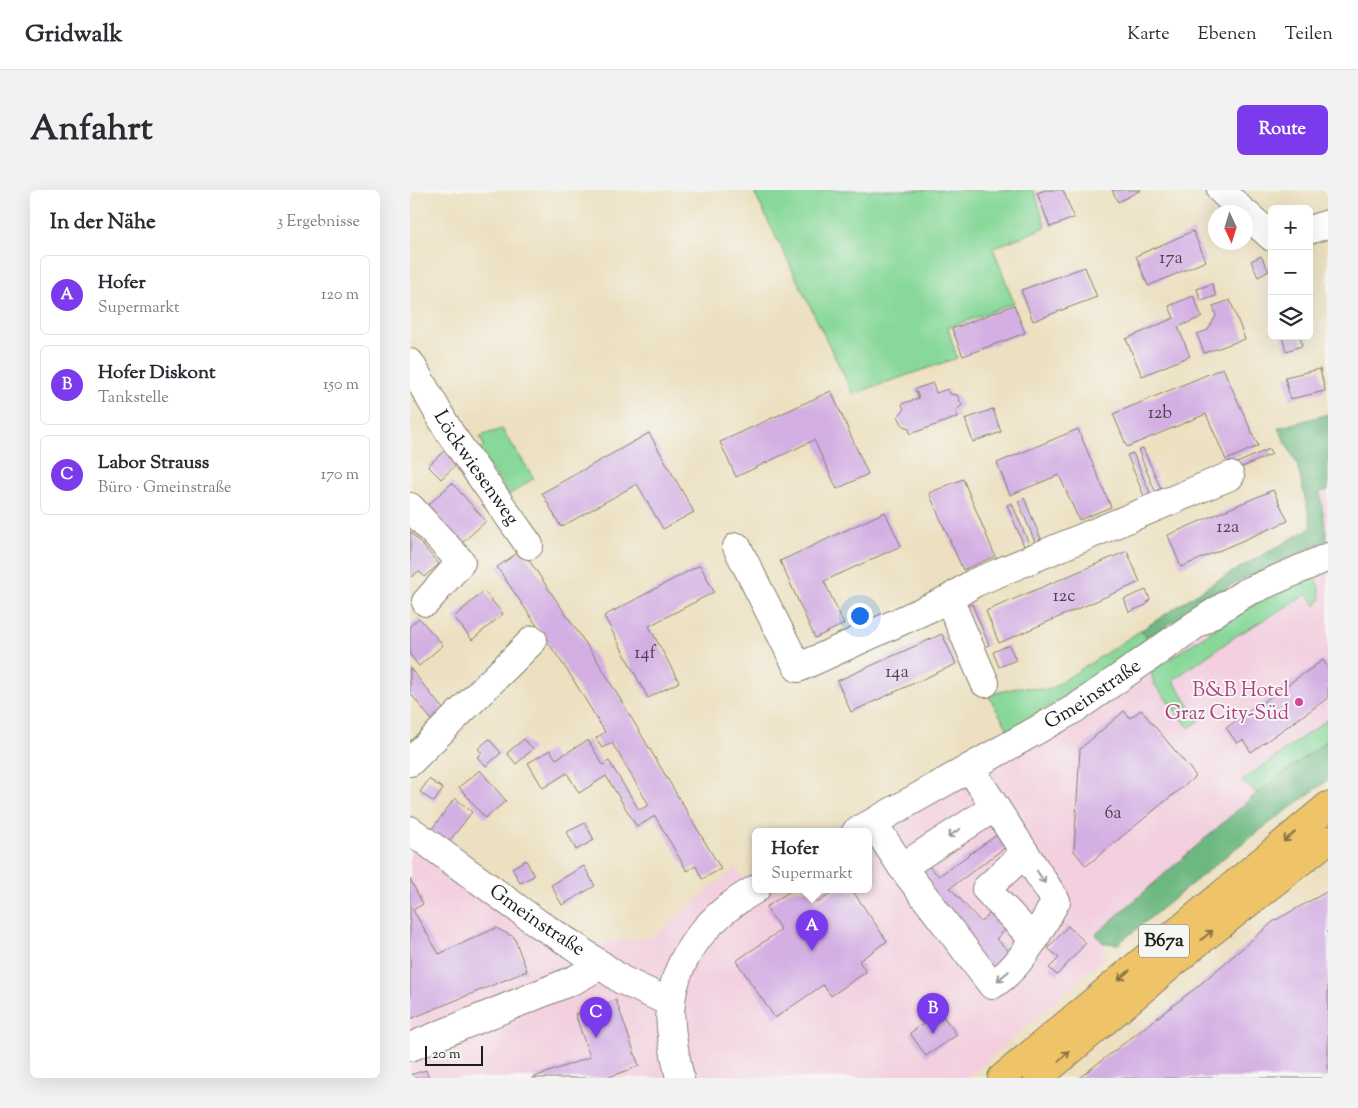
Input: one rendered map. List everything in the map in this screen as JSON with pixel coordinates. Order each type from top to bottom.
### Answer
[{"type":"main road","name":"B67a","points":[[1002,1078],[1328,806]]},
{"type":"main road","name":"B67a","points":[[1038,1078],[1191,948],[1327,841]]},
{"type":"street","points":[[1221,190],[1235,205]]},
{"type":"street","points":[[1253,221],[1268,234]]},
{"type":"street","points":[[1313,229],[1328,224]]},
{"type":"street","name":"Löckwiesenweg","points":[[410,363],[450,433],[529,545]]},
{"type":"street","points":[[737,547],[798,668],[949,599],[974,583],[1230,476]]},
{"type":"street","points":[[410,507],[461,562],[426,602]]},
{"type":"street","name":"Gmeinstraße","points":[[864,828],[1076,708],[1198,623],[1245,594],[1328,557]]},
{"type":"street","points":[[949,599],[985,683]]},
{"type":"street","points":[[410,762],[533,640]]},
{"type":"street","points":[[872,836],[902,867],[992,985],[1004,977],[1034,940],[1056,901],[970,768]]},
{"type":"street","points":[[902,867],[995,807]]},
{"type":"street","name":"Gmeinstraße","points":[[410,830],[538,924],[622,980],[670,1004]]},
{"type":"street","points":[[1025,853],[986,889],[1034,940]]},
{"type":"street","points":[[680,1078],[675,1055],[670,1004],[676,976],[684,957],[695,940],[721,912],[752,891]]},
{"type":"street","points":[[410,1047],[576,979],[600,965]]},
{"type":"shaded area","points":[[1328,414],[1328,719],[1242,780],[1257,793],[1096,933],[1103,943],[1106,956],[968,1078],[410,1078],[410,850],[437,849],[571,944],[652,938],[736,867],[743,878],[752,873],[752,893],[872,893],[872,828],[832,828],[970,752],[1151,671],[1140,631],[1213,583],[1312,527],[1297,464],[1278,428]]},
{"type":"green space","points":[[753,190],[1034,190],[1046,227],[993,248],[1014,303],[948,328],[957,358],[853,394]]},
{"type":"green space","points":[[1328,414],[1328,490],[1320,492],[1327,540],[1231,585],[1149,637],[1140,631],[1213,583],[1312,527],[1297,464],[1278,428]]},
{"type":"green space","points":[[502,429],[534,478],[509,495],[479,451],[484,446],[480,436]]},
{"type":"green space","points":[[1309,574],[1317,581],[1319,588],[1321,599],[1316,606],[1308,594],[1236,636],[1173,680],[1199,721],[1189,728],[1154,684],[1151,671],[1236,615]]},
{"type":"green space","points":[[1140,631],[1149,637],[1110,668],[1009,731],[988,695],[1020,687],[1049,690]]},
{"type":"green space","points":[[1328,719],[1328,740],[1257,793],[1242,781]]},
{"type":"green space","points":[[1328,740],[1328,780],[1236,848],[1118,944],[1103,943],[1096,934],[1257,793]]},
{"type":"building","points":[[1045,190],[1063,190],[1074,218],[1050,227],[1037,193]]},
{"type":"building","points":[[1112,190],[1141,190],[1118,202]]},
{"type":"building","points":[[1193,231],[1206,261],[1148,286],[1136,256]]},
{"type":"building","points":[[1261,256],[1268,272],[1258,277],[1251,261]]},
{"type":"building","points":[[1085,267],[1097,297],[1033,321],[1021,290]]},
{"type":"building","points":[[1212,284],[1216,296],[1201,301],[1197,289]]},
{"type":"building","points":[[1193,296],[1202,317],[1178,327],[1190,356],[1142,376],[1126,339],[1174,318],[1169,306]]},
{"type":"building","points":[[1230,300],[1245,339],[1204,353],[1197,334],[1208,330],[1216,316],[1213,306]]},
{"type":"building","points":[[1014,305],[1025,333],[963,356],[952,329]]},
{"type":"building","points":[[1283,340],[1301,340],[1302,346],[1286,351]]},
{"type":"building","points":[[1223,368],[1258,446],[1226,460],[1206,414],[1127,447],[1113,414]]},
{"type":"building","points":[[1320,369],[1325,391],[1290,399],[1285,377]]},
{"type":"building","points":[[933,383],[936,393],[948,389],[950,394],[957,395],[962,405],[956,411],[958,417],[910,434],[909,428],[903,426],[898,416],[904,410],[902,404],[919,398],[915,389]]},
{"type":"building","points":[[831,391],[868,474],[837,489],[814,440],[736,477],[720,442]]},
{"type":"building","points":[[993,409],[1001,432],[973,442],[965,419]]},
{"type":"building","points":[[1078,429],[1111,507],[1079,520],[1059,475],[1010,495],[997,463]]},
{"type":"building","points":[[649,433],[694,512],[663,529],[637,484],[561,527],[542,493]]},
{"type":"building","points":[[1143,448],[1161,489],[1155,491],[1138,450]]},
{"type":"building","points":[[1269,449],[1272,454],[1231,472],[1228,467]]},
{"type":"building","points":[[444,451],[457,464],[441,479],[428,466]]},
{"type":"building","points":[[1133,453],[1150,493],[1144,496],[1127,455]]},
{"type":"building","points":[[963,479],[995,556],[963,570],[929,493]]},
{"type":"building","points":[[452,483],[486,521],[462,543],[428,505]]},
{"type":"building","points":[[1273,490],[1288,521],[1181,567],[1168,535]]},
{"type":"building","points":[[1024,498],[1041,539],[1035,542],[1018,501]]},
{"type":"building","points":[[1012,503],[1029,544],[1024,546],[1007,505]]},
{"type":"building","points":[[885,512],[901,546],[824,581],[844,624],[815,638],[780,561]]},
{"type":"building","points":[[410,531],[439,564],[424,577],[419,571],[412,577],[410,575]]},
{"type":"building","points":[[522,550],[597,660],[721,869],[702,879],[696,866],[687,871],[655,816],[637,827],[606,776],[579,793],[567,773],[543,788],[528,763],[550,750],[556,759],[588,740],[603,765],[609,761],[639,810],[649,805],[612,743],[602,748],[596,738],[605,732],[571,676],[497,567]]},
{"type":"building","points":[[1127,551],[1140,582],[999,643],[986,611]]},
{"type":"building","points":[[700,565],[714,592],[649,626],[679,682],[648,698],[604,616]]},
{"type":"building","points":[[1146,590],[1150,599],[1146,605],[1129,612],[1124,599]]},
{"type":"building","points":[[484,591],[503,614],[472,640],[454,617]]},
{"type":"building","points":[[972,604],[989,645],[984,647],[967,606]]},
{"type":"building","points":[[419,618],[443,645],[419,666],[410,655],[410,626]]},
{"type":"building","points":[[942,634],[956,664],[851,712],[837,681]]},
{"type":"building","points":[[1009,645],[1016,660],[999,667],[993,652]]},
{"type":"building","points":[[1323,660],[1328,668],[1328,698],[1251,752],[1243,740],[1237,743],[1226,728]]},
{"type":"building","points":[[410,668],[447,714],[435,724],[410,693]]},
{"type":"building","points":[[1141,710],[1196,776],[1086,866],[1074,851],[1080,749],[1124,711],[1130,718]]},
{"type":"building","points":[[489,739],[501,753],[486,766],[477,757],[482,753],[478,749]]},
{"type":"building","points":[[524,739],[533,749],[516,764],[507,753]]},
{"type":"building","points":[[480,770],[506,801],[485,818],[459,787]]},
{"type":"building","points":[[429,779],[443,789],[434,802],[420,792]]},
{"type":"building","points":[[455,798],[472,812],[448,843],[431,830]]},
{"type":"building","points":[[585,823],[594,840],[576,850],[567,832]]},
{"type":"building","points":[[1005,829],[1014,841],[950,888],[981,922],[992,911],[1007,928],[996,939],[1010,952],[991,970],[912,876],[925,863],[939,876]]},
{"type":"building","points":[[526,860],[534,876],[520,883],[512,868]]},
{"type":"building","points":[[584,866],[595,886],[562,905],[551,885]]},
{"type":"building","points":[[410,879],[423,904],[413,910],[439,954],[496,928],[514,937],[527,971],[410,1019]]},
{"type":"building","points":[[1328,891],[1328,1078],[1079,1078],[1197,987],[1274,921]]},
{"type":"building","points":[[787,893],[810,893],[817,903],[832,893],[854,893],[887,941],[859,961],[866,972],[831,996],[823,985],[775,1018],[736,961],[781,930],[766,907]]},
{"type":"building","points":[[1068,926],[1086,943],[1057,975],[1049,968],[1059,958],[1048,948]]},
{"type":"building","points":[[616,1000],[639,1066],[606,1078],[532,1078],[590,1057],[575,1014]]},
{"type":"building","points":[[940,1012],[957,1035],[926,1056],[910,1033]]},
{"type":"building","points":[[426,1070],[429,1078],[410,1078],[410,1075]]},
{"type":"place","name":"B&B Hotel Graz City-Süd","points":[[1299,702]]},
{"type":"place","name":"Hofer","points":[[812,951]]},
{"type":"place","name":"Hofer Diskont","points":[[933,1034]]},
{"type":"place","name":"Labor Strauss","points":[[596,1038]]}]
